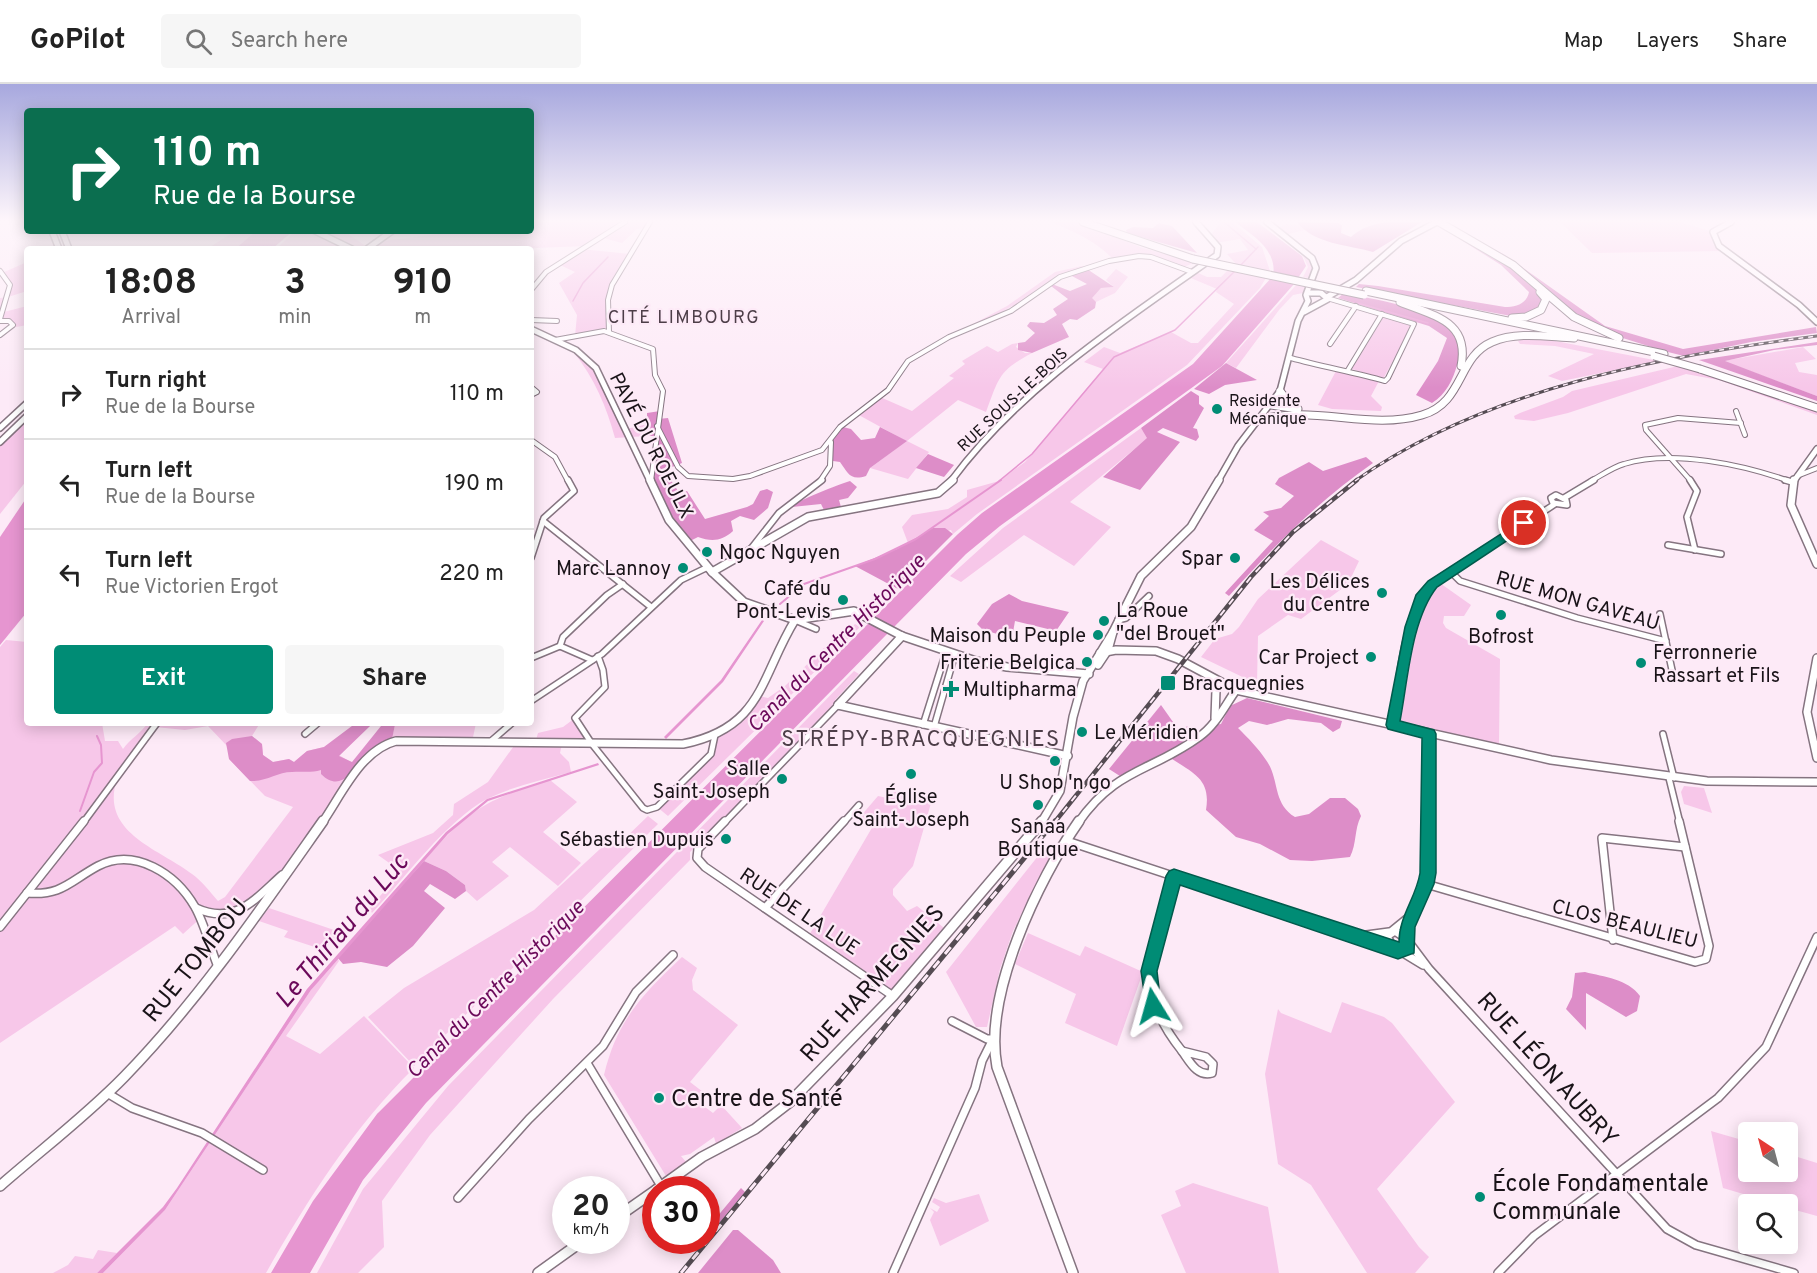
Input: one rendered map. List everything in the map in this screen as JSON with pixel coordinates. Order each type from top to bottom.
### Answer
[{"type":"highway","points":[[1291,277],[1664,354],[1709,366],[1817,403]]},
{"type":"highway","points":[[1492,317],[1532,315],[1544,307],[1546,299],[1522,277]]},
{"type":"highway","points":[[1529,277],[1584,322],[1609,335],[1664,354]]},
{"type":"highway","points":[[1365,293],[1654,356],[1817,408]]},
{"type":"highway","points":[[1259,420],[1290,410],[1361,417],[1389,417],[1421,412],[1443,401],[1453,388],[1463,362],[1466,349],[1462,338],[1444,321],[1400,302]]},
{"type":"highway","points":[[1271,405],[1290,410],[1376,420],[1423,415],[1440,408],[1452,397],[1469,360],[1484,345],[1523,336],[1574,339]]},
{"type":"highway","points":[[1280,391],[1290,410]]},
{"type":"main road","points":[[0,428],[24,406]]},
{"type":"main road","points":[[0,442],[24,419]]},
{"type":"street","points":[[0,335],[13,325],[9,321],[0,320],[10,285],[5,277]]},
{"type":"street","points":[[609,332],[611,327],[608,302],[611,288],[617,277]]},
{"type":"street","points":[[657,426],[679,469],[694,478],[733,479],[750,476],[815,454],[831,440],[840,427],[888,390],[908,361],[949,337],[1004,315],[1059,277]]},
{"type":"street","name":"RUE SOUS-LE-BOIS","points":[[710,569],[750,550],[808,517],[939,493],[950,483],[977,446],[1072,359],[1184,277]]},
{"type":"street","points":[[1113,650],[1110,634],[1141,576],[1191,527],[1238,446],[1280,391],[1291,358],[1300,316],[1308,301],[1307,295],[1313,277]]},
{"type":"street","points":[[1300,316],[1310,307],[1321,303],[1325,296],[1360,277]]},
{"type":"street","points":[[1761,277],[1817,322]]},
{"type":"street","points":[[1311,283],[1325,296]]},
{"type":"street","points":[[1336,292],[1335,297],[1340,300]]},
{"type":"street","points":[[1291,358],[1334,369],[1348,370],[1385,381],[1414,324],[1340,300],[1307,295]]},
{"type":"street","points":[[1307,295],[1311,302],[1321,303]]},
{"type":"street","points":[[1330,344],[1356,306]]},
{"type":"street","points":[[1348,370],[1382,314]]},
{"type":"street","points":[[534,320],[557,321]]},
{"type":"street","name":"PAVÉ DU ROEULX","points":[[534,330],[578,351],[596,369],[669,520],[710,569],[740,599],[760,610],[795,620]]},
{"type":"street","points":[[555,340],[609,332],[650,346],[654,351],[655,375],[663,391],[651,482]]},
{"type":"street","points":[[1736,411],[1745,435]]},
{"type":"street","points":[[1695,550],[1686,517],[1697,491],[1686,472],[1644,427],[1647,423],[1695,419],[1741,423]]},
{"type":"street","points":[[750,550],[758,537],[791,502],[822,482],[830,467],[831,440]]},
{"type":"street","points":[[534,442],[555,457],[574,492],[547,514],[534,549]]},
{"type":"street","points":[[1817,449],[1794,480],[1788,497],[1817,564]]},
{"type":"street","points":[[1564,498],[1567,505],[1555,504],[1551,501],[1552,496],[1564,498],[1624,465],[1672,459],[1734,467],[1794,480],[1817,468]]},
{"type":"street","name":"RUE MON GAVEAU","points":[[1393,725],[1418,604],[1432,584],[1555,504]]},
{"type":"street","points":[[543,521],[651,607]]},
{"type":"street","points":[[1668,545],[1721,554]]},
{"type":"street","points":[[534,699],[562,684],[623,637],[651,607],[690,576],[710,569]]},
{"type":"street","name":"RUE MON GAVEAU","points":[[1451,572],[1460,581],[1577,618],[1666,641]]},
{"type":"street","points":[[560,646],[563,637],[607,595],[623,584]]},
{"type":"street","points":[[1118,621],[1126,618],[1149,596]]},
{"type":"street","points":[[795,620],[847,610],[869,618],[898,635],[946,652],[1007,667],[1090,674]]},
{"type":"street","points":[[1660,614],[1672,669]]},
{"type":"street","points":[[795,620],[816,629]]},
{"type":"street","points":[[489,743],[683,744],[715,735],[759,696],[795,620]]},
{"type":"street","points":[[1110,634],[1113,650]]},
{"type":"street","points":[[1090,674],[1113,650],[1115,641],[1110,634]]},
{"type":"street","points":[[698,849],[838,705],[898,635]]},
{"type":"street","points":[[534,657],[560,646],[595,658],[608,678],[605,690],[575,718],[592,744],[647,810],[657,807],[711,754],[715,735]]},
{"type":"street","points":[[1100,663],[1113,650]]},
{"type":"street","points":[[1090,674],[1113,650],[1166,654],[1236,690],[1551,760],[1671,778],[1817,782]]},
{"type":"street","points":[[923,725],[946,652]]},
{"type":"street","points":[[934,727],[955,654]]},
{"type":"street","points":[[1817,658],[1807,712],[1817,758]]},
{"type":"street","name":"RUE HARMEGNIES","points":[[674,1176],[702,1157],[773,1117],[812,1080],[893,996],[1041,823],[1060,791],[1076,703],[1090,674]]},
{"type":"street","points":[[1215,720],[1216,690],[1220,683]]},
{"type":"street","points":[[893,1273],[975,1088],[982,1061],[993,1039],[1001,993],[1015,946],[1055,858],[1104,790],[1203,734],[1236,690]]},
{"type":"street","points":[[838,705],[1068,756]]},
{"type":"street","points":[[0,927],[155,726]]},
{"type":"street","points":[[305,734],[314,726]]},
{"type":"street","points":[[489,743],[509,726]]},
{"type":"street","points":[[1069,837],[1174,876],[1397,950],[1408,947],[1407,926],[1426,884],[1429,734]]},
{"type":"street","points":[[1663,734],[1671,778]]},
{"type":"street","name":"RUE TOMBOU","points":[[0,1186],[106,1093],[134,1065],[218,967],[368,756],[381,744],[396,741],[489,743]]},
{"type":"street","name":"CLOS BEAULIEU","points":[[1426,884],[1695,962],[1706,959],[1709,946],[1671,778]]},
{"type":"street","points":[[765,908],[859,805]]},
{"type":"street","points":[[1613,940],[1602,838],[1685,847]]},
{"type":"street","name":"RUE DE LA LUE","points":[[698,849],[697,858],[700,864],[893,996]]},
{"type":"street","points":[[27,893],[53,895],[65,890],[108,860],[124,857],[134,859],[162,873],[183,891],[195,907],[218,967]]},
{"type":"street","points":[[195,907],[215,917],[235,912],[290,868]]},
{"type":"street","points":[[1174,876],[1149,971],[1149,985],[1158,1020],[1181,1051],[1200,1074],[1212,1073],[1213,1064],[1209,1059],[1181,1051]]},
{"type":"street","points":[[1397,950],[1386,939],[1390,932],[1411,915]]},
{"type":"street","points":[[1355,936],[1400,932],[1407,940]]},
{"type":"street","points":[[1498,1273],[1534,1236],[1618,1176],[1718,1098],[1766,1047],[1817,937]]},
{"type":"street","name":"RUE LÉON AUBRY","points":[[1407,940],[1430,969],[1651,1214],[1677,1236],[1696,1245],[1794,1273]]},
{"type":"street","name":"RUE LÉON AUBRY","points":[[1397,950],[1430,969]]},
{"type":"street","points":[[458,1198],[529,1119],[603,1046],[636,992],[674,955]]},
{"type":"street","points":[[952,1021],[987,1039],[993,1039]]},
{"type":"street","points":[[993,1039],[1001,1079],[1073,1273]]},
{"type":"street","points":[[587,1063],[650,1176]]},
{"type":"street","points":[[106,1093],[127,1106],[211,1138],[263,1170]]},
{"type":"street","points":[[538,1273],[564,1254]]},
{"type":"shaded area","points":[[5,277],[24,277],[24,292],[8,297],[10,285]]},
{"type":"shaded area","points":[[567,277],[617,277],[611,295],[611,324],[603,330],[575,336],[577,315],[559,283]]},
{"type":"shaded area","points":[[1047,277],[1059,277],[1016,307],[1012,306],[1004,311],[1005,314],[962,330],[1007,306]]},
{"type":"shaded area","points":[[1075,277],[1100,277],[1114,287],[1101,288],[1092,298],[1096,302],[1095,308],[1077,320],[1070,319],[1062,324],[1069,337],[1032,353],[1018,350],[1018,343],[1025,342],[1035,333],[1027,326],[1030,322],[1044,323],[1057,315],[1053,309],[1068,299],[1051,286],[1052,284],[1070,291],[1087,284]]},
{"type":"shaded area","points":[[1108,277],[1128,277],[1115,293],[1096,302],[1091,298],[1101,288],[1114,287],[1106,280]]},
{"type":"shaded area","points":[[1190,277],[1266,277],[1260,288],[1187,365],[977,514],[953,534],[951,530],[908,543],[902,527],[912,515],[948,509],[967,497],[967,490],[999,481],[1025,462],[1103,369],[1084,362],[1104,347],[1120,353],[1171,332],[1191,343],[1198,343],[1234,304],[1216,292],[1217,289]]},
{"type":"shaded area","points":[[1272,277],[1298,277],[1222,366],[1000,526],[966,554],[892,629],[881,628],[888,633],[426,1103],[363,1180],[310,1273],[271,1273],[313,1201],[377,1114],[958,534],[982,513],[1193,364]]},
{"type":"shaded area","points":[[1514,277],[1527,279],[1542,298],[1538,308],[1523,315],[1511,316],[1356,287],[1359,284],[1378,286],[1505,307],[1523,302],[1529,292]]},
{"type":"shaded area","points":[[1531,277],[1537,277],[1605,326],[1683,349],[1816,327],[1817,333],[1751,342],[1684,356],[1610,334],[1585,321]]},
{"type":"shaded area","points":[[1297,284],[1305,286],[1303,293],[1293,295],[1279,310],[1236,368],[1226,363]]},
{"type":"shaded area","points":[[1344,293],[1418,310],[1444,322],[1453,330],[1459,347],[1457,365],[1448,386],[1437,399],[1432,403],[1416,395],[1438,361],[1447,338],[1429,326],[1338,298]]},
{"type":"shaded area","points":[[8,297],[4,312],[24,307],[24,326],[11,328],[12,322],[0,321],[0,298]]},
{"type":"shaded area","points":[[1384,316],[1412,326],[1383,379],[1352,369]]},
{"type":"shaded area","points":[[1545,339],[1659,361],[1562,381],[1548,376],[1594,354],[1555,346],[1520,344],[1518,341]]},
{"type":"shaded area","points":[[1817,342],[1817,345],[1774,350],[1725,361],[1817,396],[1817,401],[1699,360]]},
{"type":"shaded area","points":[[1018,343],[1016,347],[1025,353],[1032,353],[1012,365],[1001,377],[986,412],[958,400],[907,441],[929,452],[908,479],[870,468],[906,441],[857,414],[880,397],[912,411],[954,378],[949,376],[965,364],[962,361],[987,346],[998,352]]},
{"type":"shaded area","points":[[1803,347],[1816,359],[1795,363],[1799,372],[1817,375],[1817,396],[1723,361]]},
{"type":"shaded area","points":[[578,351],[596,368],[626,429],[648,424],[647,436],[615,438],[599,393],[588,372],[574,353]]},
{"type":"shaded area","points":[[1226,363],[1257,380],[1225,385],[1209,394],[1194,389]]},
{"type":"shaded area","points":[[1678,366],[1817,410],[1817,415],[1719,380],[1686,374],[1568,413],[1534,421],[1515,419],[1514,416],[1563,397],[1572,391]]},
{"type":"shaded area","points":[[1336,371],[1379,381],[1371,396],[1382,407],[1381,411],[1332,409],[1318,405]]},
{"type":"shaded area","points":[[1191,391],[1199,396],[1199,404],[1204,408],[1193,428],[1197,429],[1199,437],[1196,441],[1163,428],[1157,432],[1180,442],[1140,490],[1103,477],[1147,438],[1141,428]]},
{"type":"shaded area","points":[[660,411],[658,419],[668,418],[682,463],[667,469],[667,474],[680,494],[687,491],[705,519],[747,507],[753,504],[760,491],[767,489],[773,492],[768,508],[754,520],[740,516],[731,521],[733,531],[721,539],[708,540],[698,537],[688,542],[669,520],[651,482],[655,436],[647,436],[647,413]]},
{"type":"shaded area","points":[[24,419],[24,484],[0,514],[0,442]]},
{"type":"shaded area","points":[[843,427],[851,429],[861,440],[875,438],[880,427],[907,441],[870,468],[866,476],[853,477],[840,462],[833,461],[833,440]]},
{"type":"shaded area","points":[[1141,428],[1148,438],[1070,502],[1111,527],[1074,566],[1024,535],[961,582],[950,576],[1003,528]]},
{"type":"shaded area","points":[[928,454],[954,465],[944,477],[916,468]]},
{"type":"shaded area","points":[[1366,457],[1373,463],[1333,493],[1297,525],[1229,596],[1225,593],[1273,541],[1254,530],[1269,516],[1263,512],[1281,508],[1294,496],[1275,484],[1279,478],[1309,462],[1323,471]]},
{"type":"shaded area","points":[[850,481],[857,487],[848,498],[839,500],[841,507],[824,510],[821,504],[792,507],[809,497]]},
{"type":"shaded area","points":[[24,501],[24,616],[0,645],[0,537]]},
{"type":"shaded area","points":[[933,528],[945,528],[953,534],[898,589],[855,566],[897,549]]},
{"type":"shaded area","points":[[1321,540],[1359,561],[1348,584],[1301,619],[1288,615],[1258,636],[1257,684],[1201,657],[1215,639],[1232,634],[1258,599]]},
{"type":"shaded area","points":[[1437,581],[1471,605],[1464,616],[1444,616],[1443,623],[1446,628],[1500,659],[1499,744],[1398,721],[1393,725],[1418,604]]},
{"type":"shaded area","points":[[1009,594],[1022,601],[1069,612],[1056,631],[1015,621],[1012,638],[983,630],[977,624],[992,604]]},
{"type":"shaded area","points":[[762,620],[764,621],[723,682],[666,739],[664,737],[721,680]]},
{"type":"shaded area","points":[[855,624],[860,627],[668,816],[657,807],[711,754],[715,735],[759,696],[768,698],[785,686],[837,635],[845,634]]},
{"type":"shaded area","points":[[6,640],[24,642],[24,726],[102,726],[105,741],[118,741],[123,749],[145,726],[208,726],[258,726],[252,736],[262,744],[263,755],[273,762],[289,759],[294,762],[307,751],[324,747],[352,726],[370,726],[339,755],[354,764],[352,779],[280,882],[224,916],[215,917],[205,914],[183,934],[175,926],[0,1043],[0,647]],"holes":[[[208,726],[228,747],[229,759],[265,796],[293,807],[225,897],[218,901],[196,877],[149,847],[124,826],[117,813],[114,798],[117,779],[123,767],[155,727],[185,730]]]},
{"type":"shaded area","points":[[854,671],[859,674],[835,700],[838,705],[690,852],[690,860],[553,999],[430,1135],[382,1201],[384,1247],[358,1273],[317,1273],[363,1189],[448,1086]]},
{"type":"shaded area","points":[[1247,698],[1342,721],[1340,728],[1333,732],[1321,723],[1288,719],[1267,725],[1249,721],[1238,728],[1266,760],[1279,798],[1295,817],[1309,814],[1330,798],[1345,798],[1358,809],[1361,816],[1350,857],[1312,861],[1290,860],[1260,844],[1236,837],[1206,810],[1206,791],[1200,779],[1172,759],[1171,755],[1123,778],[1109,769],[1161,705],[1178,729],[1189,726],[1198,736],[1213,725],[1221,724],[1230,706]]},
{"type":"shaded area","points":[[575,718],[592,744],[562,744],[560,753],[569,762],[571,772],[507,790],[472,809],[441,835],[372,913],[369,908],[402,872],[378,855],[433,833],[453,815],[454,804],[488,782],[516,743],[535,743],[538,733],[563,727]]},
{"type":"shaded area","points":[[352,726],[370,726],[339,756],[352,762],[381,726],[395,726],[392,739],[373,750],[348,776],[340,781],[331,781],[321,774],[321,770],[287,772],[250,781],[229,759],[226,743],[232,739],[252,736],[262,744],[263,755],[273,762],[289,759],[294,762],[307,751],[324,747]]},
{"type":"shaded area","points":[[395,726],[475,726],[472,742],[391,741]]},
{"type":"shaded area","points":[[598,763],[599,765],[488,801],[448,834],[311,990],[165,1210],[103,1273],[97,1273],[163,1207],[307,989],[446,832],[487,799]]},
{"type":"shaded area","points":[[550,780],[577,802],[543,832],[581,863],[558,886],[510,847],[492,862],[509,876],[477,901],[466,891],[465,885],[446,871],[424,861],[454,829],[480,808],[509,794]]},
{"type":"shaded area","points":[[1684,786],[1704,788],[1712,813],[1684,804],[1681,792]]},
{"type":"shaded area","points":[[893,791],[931,803],[913,866],[893,889],[893,895],[907,911],[917,906],[949,932],[893,996],[808,937],[873,826],[860,817],[878,796],[887,798]]},
{"type":"shaded area","points":[[648,816],[658,824],[414,1066],[368,1017],[404,988],[534,910],[613,837],[621,842]]},
{"type":"shaded area","points":[[1046,846],[1053,850],[1013,931],[1000,969],[987,1027],[976,1027],[946,972]]},
{"type":"shaded area","points":[[424,861],[446,871],[465,885],[466,891],[455,899],[430,884],[424,891],[445,908],[413,946],[387,967],[361,962],[343,964],[337,957]]},
{"type":"shaded area","points":[[269,908],[340,932],[324,950],[284,937],[288,931],[259,921]]},
{"type":"shaded area","points":[[1028,933],[1080,956],[1085,946],[1143,972],[1117,1046],[1065,1023],[1076,994],[1015,964]]},
{"type":"shaded area","points":[[337,957],[339,961],[286,1036],[320,1054],[364,1016],[414,1068],[351,1140],[315,1191],[266,1273],[103,1273],[165,1210],[311,990]]},
{"type":"shaded area","points":[[682,957],[697,968],[692,980],[693,990],[738,1025],[690,1082],[703,1092],[697,1101],[713,1113],[721,1105],[742,1128],[716,1144],[714,1137],[690,1154],[681,1156],[686,1162],[666,1176],[604,1075],[609,1056],[624,1023],[655,983]]},
{"type":"shaded area","points":[[1585,972],[1622,982],[1635,990],[1640,996],[1637,1011],[1626,1017],[1586,993],[1586,1030],[1566,1009],[1572,997],[1575,973]]},
{"type":"shaded area","points":[[1342,1002],[1384,1017],[1392,1023],[1455,1102],[1377,1189],[1419,1247],[1429,1257],[1415,1273],[1367,1273],[1311,1185],[1278,1164],[1265,1074],[1278,1009],[1281,1013],[1331,1033]]},
{"type":"shaded area","points":[[1711,1131],[1738,1139],[1738,1182],[1798,1182],[1798,1157],[1817,1163],[1817,1216],[1798,1211],[1798,1194],[1743,1194],[1723,1188]]},
{"type":"shaded area","points":[[1193,1183],[1268,1207],[1279,1273],[1186,1273],[1161,1215],[1181,1206],[1175,1191]]},
{"type":"shaded area","points":[[741,1188],[745,1192],[720,1222],[720,1213]]},
{"type":"shaded area","points":[[979,1194],[989,1221],[940,1246],[930,1220],[934,1212],[930,1208],[937,1212],[940,1207],[932,1202],[934,1198],[946,1203]]},
{"type":"shaded area","points":[[733,1230],[738,1230],[773,1260],[781,1273],[698,1273],[713,1254],[720,1254],[720,1246]]},
{"type":"shaded area","points":[[98,1250],[117,1253],[97,1273],[53,1273],[68,1265],[75,1256],[93,1259]]},
{"type":"waterway","points":[[573,301],[588,277]]},
{"type":"waterway","name":"Le Thiriau du Luc","points":[[999,481],[1032,454],[1114,357],[1175,330],[1228,277]]},
{"type":"waterway","points":[[1357,303],[1428,323]]},
{"type":"waterway","name":"Le Thiriau du Luc","points":[[780,604],[804,584],[875,559],[916,539],[1001,480]]},
{"type":"waterway","points":[[80,811],[94,772],[102,763],[101,745],[97,736]]},
{"type":"railway","points":[[1355,481],[1406,449],[1460,422],[1517,400],[1637,366],[1697,354],[1817,336]]},
{"type":"railway","points":[[1054,823],[1251,577],[1293,532],[1357,480]]},
{"type":"railway","points":[[681,1273],[1055,821]]},
{"type":"place","name":"Residente Mécanique","points":[[1217,409]]},
{"type":"place","name":"Ngoc Nguyen","points":[[707,552]]},
{"type":"place","name":"Spar","points":[[1235,558]]},
{"type":"place","name":"Marc Lannoy","points":[[683,568]]},
{"type":"place","name":"Les Délices du Centre","points":[[1382,593]]},
{"type":"place","name":"Café du Pont-Levis","points":[[843,600]]},
{"type":"place","name":"Bofrost","points":[[1501,615]]},
{"type":"place","name":"La Roue \"del Brouet\"","points":[[1104,621]]},
{"type":"place","name":"Maison du Peuple","points":[[1098,635]]},
{"type":"place","name":"Car Project","points":[[1371,657]]},
{"type":"place","name":"Friterie Belgica","points":[[1087,662]]},
{"type":"place","name":"Ferronnerie Rassart et Fils","points":[[1641,663]]},
{"type":"place","name":"Bracquegnies","points":[[1168,683]]},
{"type":"place","name":"Multipharma","points":[[951,689]]},
{"type":"place","name":"Le Méridien","points":[[1082,732]]},
{"type":"place","name":"U Shop 'n go","points":[[1055,761]]},
{"type":"place","name":"Église Saint-Joseph","points":[[911,774]]},
{"type":"place","name":"Salle Saint-Joseph","points":[[782,779]]},
{"type":"place","name":"Sanaa Boutique","points":[[1038,805]]},
{"type":"place","name":"Sébastien Dupuis","points":[[726,839]]},
{"type":"place","name":"Centre de Santé","points":[[659,1098]]},
{"type":"place","name":"École Fondamentale Communale","points":[[1480,1197]]},
{"type":"district","name":"CITÉ LIMBOURG","points":[[684,317]]},
{"type":"district","name":"STRÉPY-BRACQUEGNIES","points":[[921,738]]},
{"type":"route","points":[[1153,1006],[1149,971],[1174,876],[1398,951],[1408,947],[1407,926],[1422,896],[1428,873],[1429,734],[1393,725],[1418,604],[1432,584],[1524,523]]},
{"type":"water label","name":"Canal du Centre Historique","points":[[836,643]]},
{"type":"water label","name":"Canal du Centre Historique","points":[[495,989]]}]
